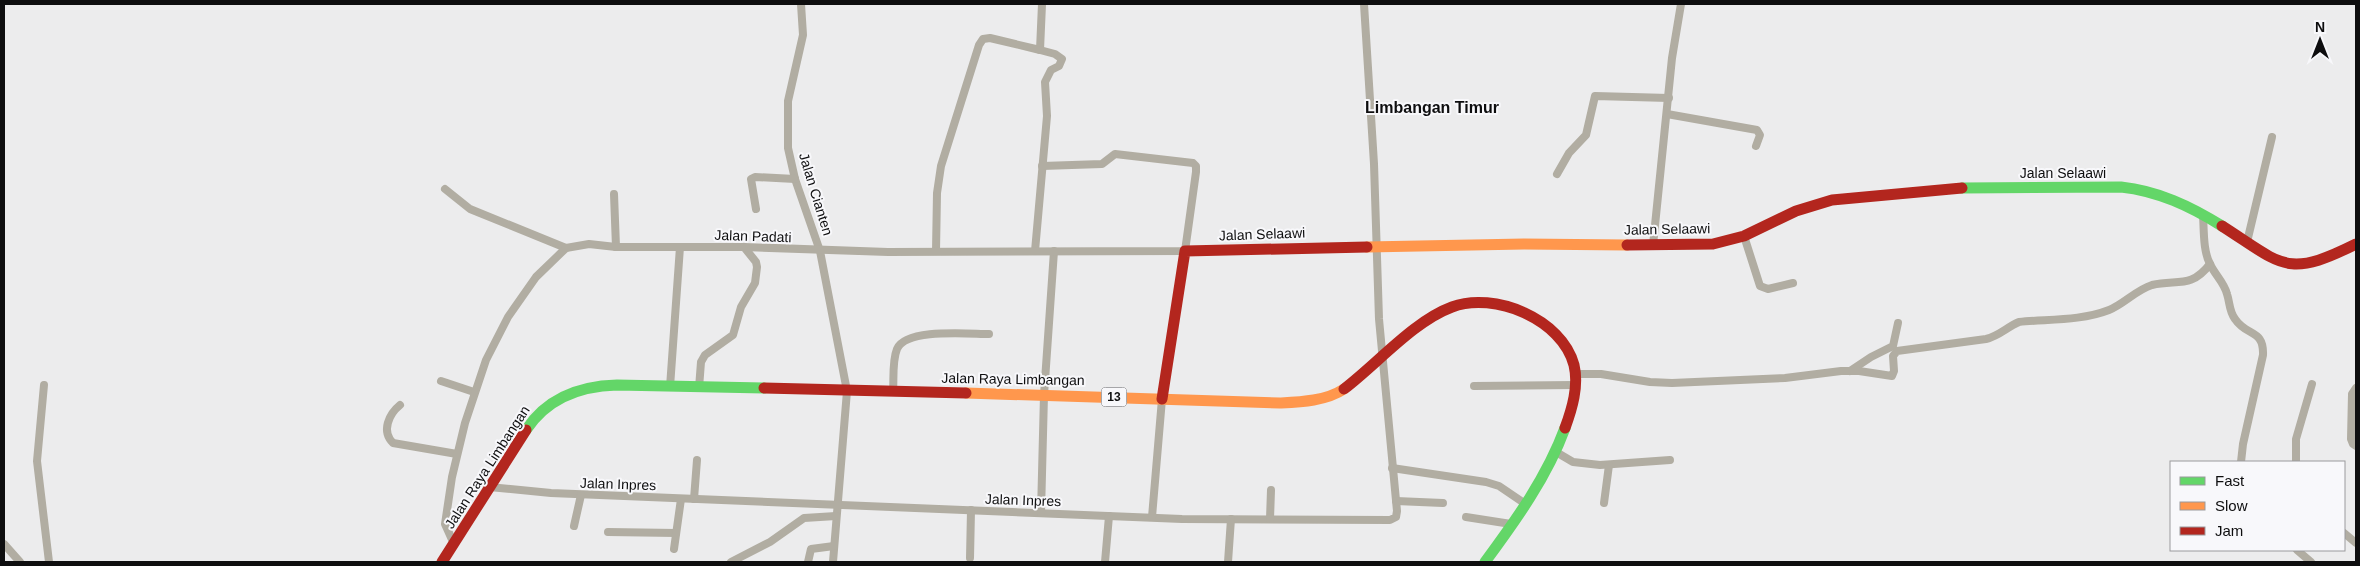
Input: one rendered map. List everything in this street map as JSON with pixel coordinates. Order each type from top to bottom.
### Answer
[{"type":"main road","name":"Jalan Selaawi","points":[[1185,251],[1524,244],[1653,246],[1713,244],[1744,236],[1796,211],[1832,200],[1963,188],[2134,188],[2173,201],[2203,215],[2284,264],[2308,264],[2323,260],[2356,244]]},
{"type":"main road","points":[[1162,399],[1185,251]]},
{"type":"main road","name":"Jalan Raya Limbangan","points":[[442,562],[536,417],[547,405],[573,390],[602,385],[1044,395],[1271,404],[1306,402],[1326,398],[1339,392],[1427,320],[1453,306],[1473,302],[1518,309],[1536,320],[1564,344],[1570,357],[1574,379],[1570,417],[1556,452],[1485,562]]},
{"type":"street","name":"Jalan Cianten","points":[[801,4],[802,42],[786,117],[788,148],[795,178],[820,251],[847,391],[846,428],[836,505],[833,562]]},
{"type":"street","points":[[1040,50],[1042,4]]},
{"type":"street","points":[[1364,4],[1372,117],[1382,358],[1396,501],[1444,503]]},
{"type":"street","points":[[1653,246],[1673,51],[1681,4]]},
{"type":"street","points":[[936,251],[937,193],[941,166],[979,45],[983,39],[990,38],[1055,54],[1062,59],[1059,66],[1049,72],[1045,82],[1047,116],[1035,251]]},
{"type":"street","points":[[1557,174],[1569,153],[1586,135],[1595,96],[1669,98]]},
{"type":"street","points":[[1667,114],[1757,130],[1760,135],[1756,146]]},
{"type":"street","points":[[2246,242],[2272,137]]},
{"type":"street","points":[[1042,166],[1102,164],[1114,154],[1188,162],[1196,166],[1185,251]]},
{"type":"street","points":[[756,209],[751,179],[756,177],[795,178]]},
{"type":"street","points":[[445,189],[470,209],[566,248],[536,277],[508,317],[489,352],[474,392],[457,454],[445,524],[454,544]]},
{"type":"street","points":[[614,194],[616,247]]},
{"type":"street","points":[[2203,215],[2210,264],[2222,281],[2235,320],[2243,328],[2258,336],[2264,344],[2241,461]]},
{"type":"street","points":[[1744,236],[1760,286],[1768,289],[1792,283]]},
{"type":"street","name":"Jalan Padati","points":[[566,248],[589,244],[616,247],[744,247],[820,251],[1185,251]]},
{"type":"street","points":[[670,387],[680,247]]},
{"type":"street","points":[[699,388],[701,362],[705,354],[710,349],[726,342],[733,335],[741,307],[755,283],[756,262],[744,247]]},
{"type":"street","points":[[1041,513],[1044,395],[1054,251]]},
{"type":"street","points":[[1474,386],[1574,379],[1601,374],[1650,382],[1672,383],[1785,378],[1850,371],[1893,376],[1893,356],[1897,351],[1986,340],[1996,337],[2009,326],[2019,322],[2096,315],[2119,306],[2151,286],[2194,280],[2210,264]]},
{"type":"street","points":[[1850,371],[1871,357],[1893,346],[1898,323]]},
{"type":"street","points":[[893,392],[896,353],[901,342],[929,334],[989,334]]},
{"type":"street","points":[[441,381],[474,392]]},
{"type":"street","points":[[2296,461],[2296,439],[2312,384]]},
{"type":"street","points":[[44,385],[36,460],[49,562]]},
{"type":"street","points":[[2356,388],[2352,394],[2351,438],[2356,446]]},
{"type":"street","points":[[1152,517],[1162,399]]},
{"type":"street","points":[[400,405],[393,410],[389,419],[387,435],[393,443],[457,454]]},
{"type":"street","points":[[1556,452],[1573,462],[1609,465],[1670,460]]},
{"type":"street","points":[[694,499],[697,460]]},
{"type":"street","points":[[1604,503],[1609,465]]},
{"type":"street","points":[[1392,468],[1494,484],[1524,503]]},
{"type":"street","name":"Jalan Inpres","points":[[489,487],[580,494],[694,499],[1109,516],[1231,519],[1390,520],[1396,516],[1396,501]]},
{"type":"street","points":[[1270,519],[1271,490]]},
{"type":"street","points":[[574,526],[580,494]]},
{"type":"street","points":[[674,549],[680,498]]},
{"type":"street","points":[[970,558],[971,510]]},
{"type":"street","points":[[731,562],[770,542],[804,518],[836,516]]},
{"type":"street","points":[[1105,562],[1109,516]]},
{"type":"street","points":[[1466,517],[1511,524]]},
{"type":"street","points":[[1228,562],[1231,519]]},
{"type":"street","points":[[608,532],[676,534]]},
{"type":"street","points":[[2345,534],[2356,543]]},
{"type":"street","points":[[4,544],[20,562]]},
{"type":"street","points":[[808,562],[811,549],[834,546]]},
{"type":"street","points":[[2298,551],[2311,562]]},
{"type":"traffic: fast","points":[[1962,188],[2121,187],[2135,189],[2173,200],[2222,226]]},
{"type":"traffic: fast","points":[[526,430],[534,419],[554,402],[577,391],[590,388],[617,385],[764,388]]},
{"type":"traffic: fast","points":[[1485,562],[1540,481],[1565,428]]},
{"type":"traffic: slow","points":[[1367,247],[1524,244],[1627,245]]},
{"type":"traffic: slow","points":[[966,393],[1280,403],[1321,398],[1344,389]]},
{"type":"traffic: jam","points":[[1627,245],[1713,244],[1744,236],[1796,211],[1832,200],[1962,188]]},
{"type":"traffic: jam","points":[[2222,226],[2259,250],[2286,263],[2299,264],[2314,261],[2333,255],[2356,244]]},
{"type":"traffic: jam","points":[[1162,399],[1185,251],[1367,247]]},
{"type":"traffic: jam","points":[[1344,389],[1410,332],[1438,313],[1469,303],[1506,306],[1541,322],[1556,334],[1567,349],[1574,365],[1576,381],[1572,405],[1565,428]]},
{"type":"traffic: jam","points":[[764,388],[966,393]]},
{"type":"traffic: jam","points":[[442,562],[526,430]]},
{"type":"district","name":"Limbangan Timur","points":[[1432,107]]}]
